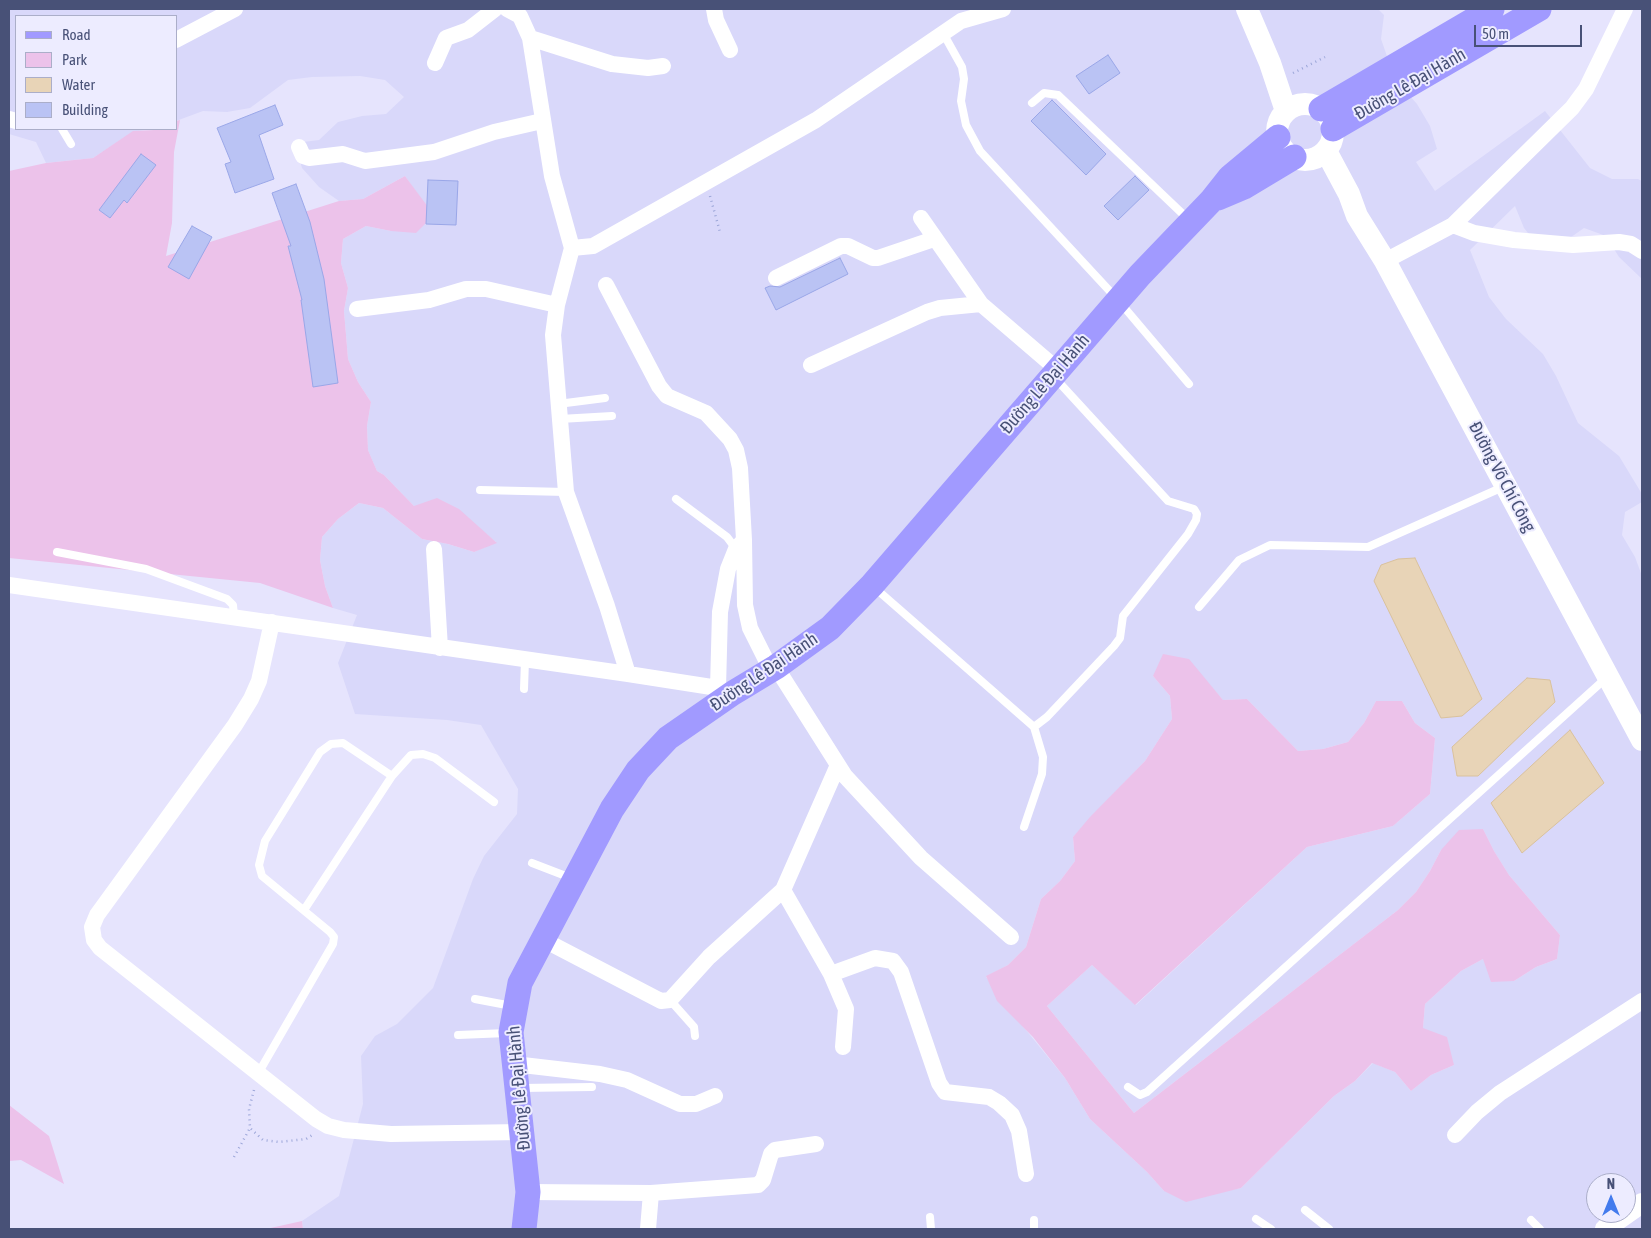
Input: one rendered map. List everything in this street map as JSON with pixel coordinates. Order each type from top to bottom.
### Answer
[{"type":"main road","points":[[1247,9],[1277,71],[1310,132],[1281,146],[1278,137]]},
{"type":"main road","name":"Đường Lê Đại Hành","points":[[1212,201],[1244,186],[1310,132],[1492,9]]},
{"type":"main road","name":"Đường Lê Đại Hành","points":[[1310,132],[1539,9]]},
{"type":"main road","name":"Đường Võ Chí Công","points":[[1310,132],[1341,198],[1357,216],[1385,261],[1642,740]]},
{"type":"main road","name":"Đường Lê Đại Hành","points":[[524,1229],[528,1192],[511,1032],[514,1006],[520,983],[542,939],[612,808],[638,770],[668,738],[726,690],[774,669],[830,628],[872,585],[1118,300],[1212,201],[1230,177],[1278,137]]},
{"type":"street","points":[[178,39],[235,9]]},
{"type":"street","points":[[435,63],[446,38],[468,30],[495,9]]},
{"type":"street","points":[[714,9],[716,20],[730,50]]},
{"type":"street","points":[[572,248],[594,246],[816,120],[943,33],[969,12],[1003,9]]},
{"type":"street","points":[[1385,261],[1453,224],[1572,108],[1586,89],[1625,9]]},
{"type":"street","points":[[517,11],[530,38],[542,121],[556,193],[572,248],[557,305],[553,355],[566,492],[607,606],[628,674]]},
{"type":"street","points":[[530,38],[612,64],[648,68],[663,66]]},
{"type":"street","points":[[300,147],[303,156],[309,158],[343,154],[352,155],[365,161],[434,152],[494,132],[542,121]]},
{"type":"street","points":[[921,218],[981,304],[1055,372]]},
{"type":"street","points":[[1453,224],[1474,233],[1514,240],[1573,245],[1620,242],[1631,244],[1642,251]]},
{"type":"street","points":[[776,278],[841,246],[848,246],[873,258],[878,258],[934,239]]},
{"type":"street","points":[[606,285],[663,391],[667,396],[706,413],[730,439],[736,450],[740,468],[740,545],[744,605],[750,628],[774,669],[845,776],[922,858],[1011,936]]},
{"type":"street","points":[[357,309],[429,300],[466,289],[486,289],[557,305]]},
{"type":"street","points":[[811,366],[927,312],[940,308],[981,304]]},
{"type":"street","points":[[9,585],[234,616],[726,690],[719,620],[728,569],[740,545]]},
{"type":"street","points":[[434,550],[440,648]]},
{"type":"street","points":[[272,622],[259,681],[251,699],[229,733],[97,915],[92,927],[94,940],[100,948],[316,1119],[328,1126],[344,1130],[391,1134],[522,1132]]},
{"type":"street","points":[[542,939],[661,1001],[670,1000],[708,957],[783,890],[838,765]]},
{"type":"street","points":[[783,890],[831,974],[846,1009],[843,1047]]},
{"type":"street","points":[[831,974],[874,958],[893,961],[901,972],[939,1083],[945,1092],[989,1097],[999,1102],[1012,1116],[1019,1130],[1026,1174]]},
{"type":"street","points":[[1455,1135],[1477,1112],[1500,1093],[1642,1001]]},
{"type":"street","points":[[514,1064],[600,1074],[628,1080],[680,1104],[696,1104],[715,1096]]},
{"type":"street","points":[[528,1192],[651,1193],[758,1185],[763,1180],[771,1154],[775,1150],[816,1144]]},
{"type":"street","points":[[648,1229],[651,1193]]},
{"type":"street","points":[[1606,1229],[1642,1203]]},
{"type":"lane","points":[[943,33],[962,67],[964,79],[961,101],[966,124],[980,151],[988,162],[1118,300],[1189,384]]},
{"type":"lane","points":[[1032,104],[1044,93],[1058,95],[1191,222]]},
{"type":"lane","points":[[63,130],[71,144]]},
{"type":"lane","points":[[1034,727],[1047,717],[1114,646],[1120,638],[1123,616],[1193,527],[1197,514],[1194,509],[1168,501],[1055,372]]},
{"type":"lane","points":[[559,411],[605,398]]},
{"type":"lane","points":[[559,411],[612,416]]},
{"type":"lane","points":[[1199,607],[1239,560],[1270,545],[1368,547],[1507,486]]},
{"type":"lane","points":[[480,490],[566,492]]},
{"type":"lane","points":[[676,500],[740,545]]},
{"type":"lane","points":[[58,552],[146,569],[227,599],[233,605],[234,616]]},
{"type":"lane","points":[[872,585],[1034,727],[1043,757],[1024,827]]},
{"type":"lane","points":[[524,689],[525,660]]},
{"type":"lane","points":[[1128,1087],[1140,1095],[1147,1092],[1607,677]]},
{"type":"lane","points":[[259,1072],[332,944],[334,937],[262,876],[260,855],[265,841],[320,752],[331,744],[343,743],[392,776]]},
{"type":"lane","points":[[304,910],[392,776],[411,755],[423,754],[435,758],[494,802]]},
{"type":"lane","points":[[532,863],[575,879]]},
{"type":"lane","points":[[475,999],[514,1006]]},
{"type":"lane","points":[[670,1000],[694,1027],[695,1036]]},
{"type":"lane","points":[[458,1035],[511,1032]]},
{"type":"lane","points":[[517,1088],[592,1088]]},
{"type":"lane","points":[[1305,1210],[1317,1226],[1328,1229]]},
{"type":"lane","points":[[930,1217],[930,1229]]},
{"type":"lane","points":[[1256,1219],[1271,1229]]},
{"type":"lane","points":[[1034,1220],[1034,1229]]},
{"type":"lane","points":[[1531,1220],[1540,1229]]},
{"type":"path","points":[[1277,71],[1325,57]]},
{"type":"path","points":[[706,182],[720,232]]},
{"type":"path","points":[[234,1157],[250,1128],[248,1110],[259,1072]]},
{"type":"path","points":[[250,1128],[263,1140],[279,1142],[306,1139],[328,1126]]},
{"type":"shaded area","points":[[9,9],[1378,9],[1384,15],[1381,39],[1389,62],[1400,85],[1417,104],[1430,126],[1437,149],[1416,162],[1435,191],[1545,111],[1590,168],[1612,179],[1638,179],[1642,181],[1642,279],[1619,257],[1606,236],[1584,228],[1564,242],[1540,248],[1524,228],[1515,206],[1470,250],[1489,297],[1506,319],[1543,354],[1556,376],[1578,423],[1619,456],[1642,494],[1642,502],[1625,512],[1622,535],[1635,557],[1642,576],[1642,1229],[303,1229],[302,1221],[339,1196],[363,1104],[361,1056],[375,1036],[397,1024],[433,988],[473,879],[484,856],[517,814],[518,789],[481,725],[447,720],[355,714],[338,663],[357,615],[333,608],[325,586],[320,560],[322,537],[338,519],[359,503],[383,508],[422,539],[474,552],[496,542],[477,527],[414,506],[384,475],[377,471],[368,450],[367,426],[371,402],[358,382],[348,359],[344,311],[348,288],[341,263],[343,239],[366,226],[391,231],[419,196],[405,176],[363,199],[339,201],[319,187],[302,168],[295,143],[319,140],[338,122],[362,116],[386,114],[404,97],[385,80],[360,76],[312,77],[288,80],[250,108],[227,112],[203,111],[178,120],[178,15],[15,15],[15,130],[145,130],[133,132],[93,158],[46,163],[36,142],[9,134]],"holes":[[[1153,676],[1206,681],[1223,700],[1247,699],[1298,751],[1323,749],[1348,742],[1364,723],[1376,701],[1402,701],[1415,723],[1435,738],[1430,794],[1393,826],[1307,847],[1136,1005],[1092,965],[1047,1006],[1134,1113],[1398,910],[1416,892],[1441,850],[1483,829],[1509,875],[1560,935],[1557,959],[1536,967],[1514,981],[1483,959],[1461,971],[1425,1004],[1423,1028],[1454,1065],[1431,1075],[1411,1091],[1395,1072],[1373,1063],[1355,1081],[1334,1096],[1241,1188],[1213,1193],[1164,1191],[1147,1172],[1090,1119],[1065,1078],[986,977],[1008,965],[1026,947],[1041,899],[1060,881],[1075,861],[1073,837],[1145,761],[1172,719],[1170,696]]]},
{"type":"green space","points":[[178,120],[180,120],[174,152],[172,223],[166,256],[339,201],[363,199],[405,176],[434,215],[416,233],[366,226],[343,239],[341,263],[348,288],[344,311],[348,359],[358,382],[371,402],[367,426],[368,450],[377,471],[384,475],[414,506],[437,498],[459,509],[497,543],[474,552],[422,539],[383,508],[359,503],[338,519],[322,537],[320,560],[325,586],[333,608],[260,583],[9,558],[9,171],[46,163],[93,158],[133,131],[178,130]]},
{"type":"green space","points":[[1163,654],[1189,659],[1223,700],[1247,699],[1298,751],[1323,749],[1348,742],[1364,723],[1376,701],[1402,701],[1415,723],[1435,738],[1430,794],[1393,826],[1307,847],[1135,1005],[1092,965],[1047,1006],[1134,1113],[1398,910],[1416,892],[1441,850],[1459,830],[1483,829],[1509,875],[1560,935],[1557,959],[1536,967],[1514,981],[1491,982],[1483,959],[1461,971],[1425,1004],[1423,1028],[1447,1037],[1454,1065],[1431,1075],[1411,1091],[1395,1072],[1372,1063],[1355,1081],[1334,1096],[1241,1188],[1186,1202],[1164,1191],[1147,1172],[1090,1119],[1065,1078],[1033,1037],[997,1001],[986,976],[1008,965],[1026,947],[1041,899],[1060,881],[1075,861],[1073,837],[1145,761],[1172,719],[1170,696],[1153,676]]},
{"type":"green space","points":[[9,1105],[49,1136],[64,1184],[21,1160],[9,1161]]},
{"type":"green space","points":[[302,1221],[303,1229],[266,1229]]},
{"type":"water","points":[[1415,558],[1482,699],[1462,716],[1441,718],[1374,581],[1381,565],[1398,559]]},
{"type":"water","points":[[1527,678],[1550,680],[1555,702],[1478,776],[1457,776],[1452,747]]},
{"type":"water","points":[[1570,730],[1604,783],[1522,853],[1491,803]]},
{"type":"building","points":[[1108,55],[1120,73],[1089,94],[1076,76]]},
{"type":"building","points":[[1052,100],[1106,154],[1086,175],[1031,121]]},
{"type":"building","points":[[275,105],[283,125],[259,135],[274,179],[235,193],[225,164],[231,162],[217,128]]},
{"type":"building","points":[[141,154],[156,165],[127,203],[124,200],[110,218],[99,210]]},
{"type":"building","points":[[1135,176],[1149,190],[1118,220],[1104,206]]},
{"type":"building","points":[[428,180],[458,181],[456,225],[426,224]]},
{"type":"building","points":[[296,184],[310,222],[324,279],[338,383],[313,387],[302,300],[288,246],[291,246],[272,193]]},
{"type":"building","points":[[192,226],[212,237],[189,279],[168,267]]},
{"type":"building","points":[[840,258],[848,274],[776,310],[765,288],[770,286],[780,287]]}]
